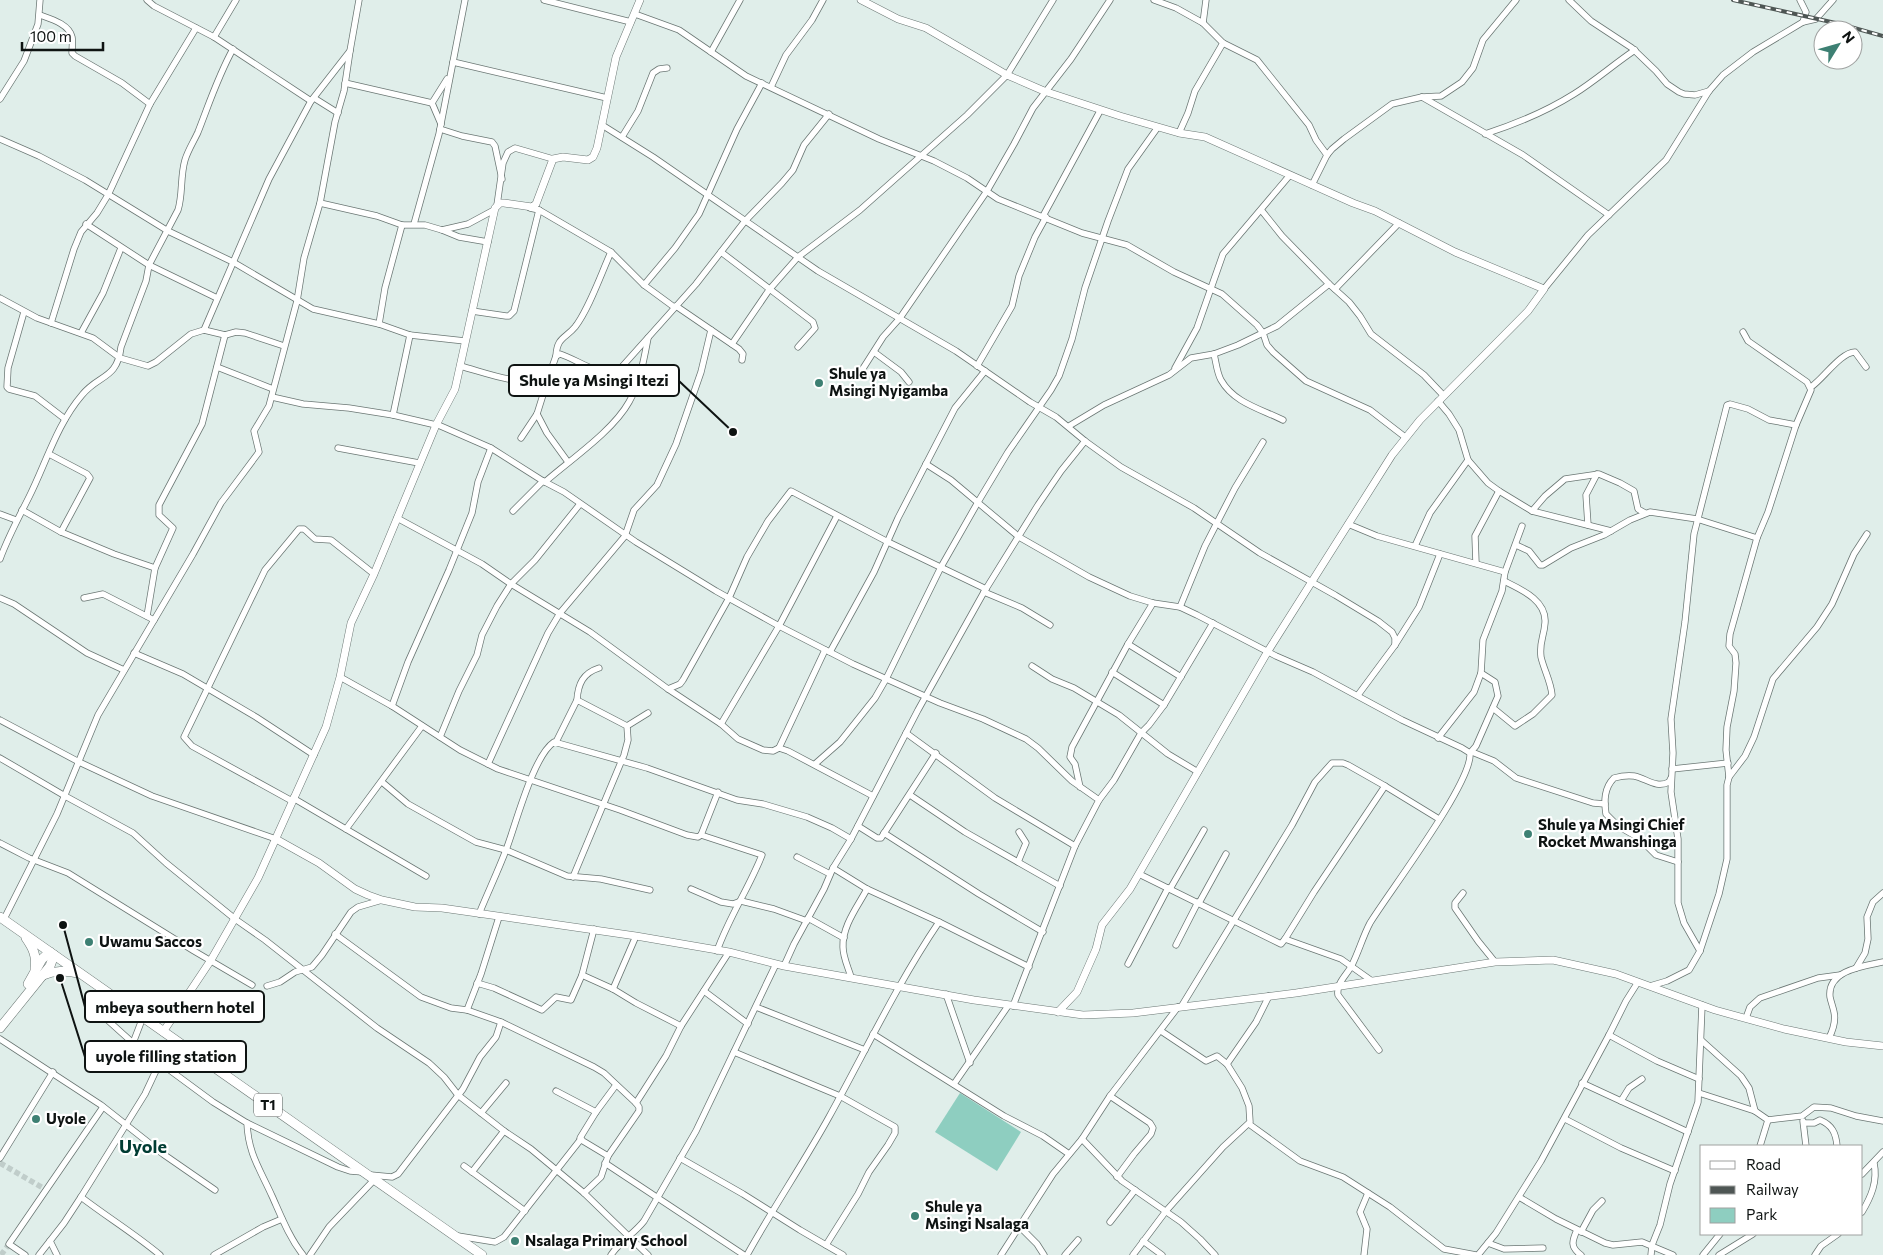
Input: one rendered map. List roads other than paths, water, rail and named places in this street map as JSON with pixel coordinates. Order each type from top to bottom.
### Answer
[{"type":"highway","name":"T1","points":[[2,918],[482,1255]]},
{"type":"highway","points":[[22,932],[34,950],[38,975]]},
{"type":"highway","points":[[0,1028],[38,975],[42,959],[52,953]]},
{"type":"highway","points":[[38,975],[66,972],[82,975]]},
{"type":"street","points":[[0,99],[24,61],[40,15],[40,0]]},
{"type":"street","points":[[147,0],[214,37],[313,100],[338,112]]},
{"type":"street","points":[[214,37],[236,0]]},
{"type":"street","points":[[2,918],[34,860],[65,796],[98,715],[221,503],[259,452],[254,431],[266,412],[272,397],[297,301],[304,258],[320,203],[345,83],[359,0]]},
{"type":"street","points":[[414,224],[440,127],[465,0]]},
{"type":"street","points":[[544,0],[631,22]]},
{"type":"street","points":[[163,1032],[211,960],[261,872],[330,715],[351,623],[374,574],[419,463],[436,425],[452,396],[496,208],[502,180],[503,163],[508,152],[511,150],[522,150],[553,159],[563,157],[591,159],[597,148],[616,57],[640,0]]},
{"type":"street","points":[[711,52],[740,0]]},
{"type":"street","points":[[771,87],[786,55],[812,20],[823,0]]},
{"type":"street","points":[[861,0],[898,19],[926,28],[1007,75],[1044,91],[1158,127],[1205,137],[1375,211],[1455,252],[1544,289]]},
{"type":"street","points":[[732,344],[769,290],[798,257],[860,210],[967,115],[1007,75],[1053,0]]},
{"type":"street","points":[[862,370],[900,318],[987,190],[1044,91],[1071,59],[1110,0]]},
{"type":"street","points":[[1154,0],[1176,8],[1203,23],[1223,43],[1258,60],[1309,125],[1316,140],[1327,155]]},
{"type":"street","points":[[1203,23],[1206,0]]},
{"type":"street","points":[[1312,184],[1327,155],[1344,139],[1386,107],[1422,97],[1441,96],[1467,78],[1484,40],[1494,25],[1516,0]]},
{"type":"street","points":[[1569,0],[1591,21],[1634,50],[1667,84],[1679,92],[1695,95],[1709,91]]},
{"type":"street","points":[[1800,0],[1806,12],[1803,22]]},
{"type":"street","points":[[1058,1012],[1077,992],[1096,950],[1102,925],[1130,889],[1268,651],[1405,437],[1440,398],[1528,311],[1588,235],[1666,160],[1709,91],[1723,75],[1735,65],[1803,22],[1816,19],[1833,0]]},
{"type":"street","points":[[635,14],[679,30],[746,76],[879,139],[934,161],[987,190],[998,199],[1082,234],[1127,245],[1174,272],[1222,294],[1249,317],[1263,333],[1267,345],[1272,352],[1306,381],[1370,410],[1405,437]]},
{"type":"street","points":[[40,15],[60,23],[68,30],[72,39],[72,53],[75,56],[122,83],[150,104]]},
{"type":"street","points":[[51,323],[81,232],[86,224],[98,213],[150,104],[196,28]]},
{"type":"street","points":[[1179,132],[1196,90],[1223,43]]},
{"type":"street","points":[[0,559],[16,520],[65,419],[83,393],[111,374],[120,358],[121,347],[146,281],[149,265],[168,231],[180,202],[180,184],[186,158],[196,138],[218,78],[233,49]]},
{"type":"street","points":[[1485,134],[1527,119],[1553,107],[1575,94],[1634,50]]},
{"type":"street","points":[[204,330],[269,179],[313,100],[350,51]]},
{"type":"street","points":[[453,62],[607,98]]},
{"type":"street","points":[[622,137],[638,111],[653,73],[659,69],[667,68]]},
{"type":"street","points":[[432,103],[450,74]]},
{"type":"street","points":[[345,83],[432,103]]},
{"type":"street","points":[[644,285],[699,214],[737,129],[762,83]]},
{"type":"street","points":[[1422,97],[1528,158],[1609,215]]},
{"type":"street","points":[[432,103],[440,127],[462,136],[492,142],[495,146],[502,180]]},
{"type":"street","points":[[977,366],[1012,306],[1019,278],[1035,237],[1100,110]]},
{"type":"street","points":[[556,356],[565,356],[597,370],[614,372],[623,367],[745,221],[792,170],[804,145],[829,114]]},
{"type":"street","points":[[602,125],[818,271],[956,351],[1069,426],[1085,441],[1121,467],[1194,508],[1260,553],[1311,583],[1336,595],[1387,627],[1394,635],[1395,645]]},
{"type":"street","points":[[815,764],[847,734],[875,698],[941,567],[978,502],[1008,452],[1040,408],[1059,376],[1072,339],[1085,288],[1101,239],[1128,169],[1158,127]]},
{"type":"street","points":[[0,139],[39,156],[85,180],[168,231],[233,262],[313,309],[379,324],[410,335],[465,342]]},
{"type":"street","points":[[530,208],[536,204],[553,159]]},
{"type":"street","points":[[1174,372],[1197,328],[1224,254],[1290,175]]},
{"type":"street","points":[[320,203],[377,216],[402,225],[425,225],[459,237],[488,242]]},
{"type":"street","points":[[442,230],[468,224],[504,203],[539,210],[611,252],[644,285],[732,344],[743,354],[742,360]]},
{"type":"street","points":[[472,312],[509,316],[514,311],[539,210]]},
{"type":"street","points":[[1262,210],[1282,236],[1360,316],[1371,334],[1411,364],[1440,398],[1459,430],[1468,460],[1488,482],[1532,512],[1611,531]]},
{"type":"street","points":[[1335,289],[1399,223]]},
{"type":"street","points":[[86,224],[149,265],[217,298]]},
{"type":"street","points":[[379,324],[385,288],[402,225]]},
{"type":"street","points":[[81,333],[103,293],[121,248]]},
{"type":"street","points":[[521,438],[537,414],[556,356],[557,344],[574,329],[583,314],[611,252]]},
{"type":"street","points":[[721,252],[769,290],[809,318],[816,326],[798,347]]},
{"type":"street","points":[[1069,426],[1104,405],[1174,372],[1191,358],[1214,354],[1238,345],[1277,326],[1329,284]]},
{"type":"street","points":[[0,298],[24,312],[81,333],[100,343],[120,358],[135,363],[151,365],[191,334],[204,330],[225,335],[236,332],[245,333],[284,346]]},
{"type":"street","points":[[24,312],[8,368],[7,387],[35,396],[65,419]]},
{"type":"street","points":[[488,764],[539,650],[560,613],[626,536],[634,510],[657,485],[670,460],[701,372],[711,330]]},
{"type":"street","points":[[1743,332],[1748,340],[1800,376],[1810,387]]},
{"type":"street","points":[[148,616],[154,568],[173,528],[159,515],[159,505],[202,424],[225,335]]},
{"type":"street","points":[[392,415],[410,335]]},
{"type":"street","points":[[513,511],[615,421],[627,406],[638,378],[648,336]]},
{"type":"street","points":[[874,352],[901,372],[909,382]]},
{"type":"street","points":[[1650,986],[1667,981],[1689,970],[1700,951],[1719,894],[1726,864],[1728,840],[1727,785],[1729,777],[1727,727],[1734,691],[1736,663],[1735,654],[1730,646],[1730,634],[1757,538],[1768,512],[1796,425],[1810,387],[1821,380],[1848,353],[1855,352],[1866,368]]},
{"type":"street","points":[[1214,354],[1220,379],[1231,392],[1241,401],[1283,420]]},
{"type":"street","points":[[460,366],[528,382],[548,379]]},
{"type":"street","points":[[217,367],[273,389]]},
{"type":"street","points":[[397,518],[456,550],[608,644],[668,689],[721,724],[738,739],[763,750],[773,751],[779,748],[827,651],[865,589],[898,518],[955,408],[984,371]]},
{"type":"street","points":[[272,397],[303,404],[349,408],[392,415],[436,425],[491,448],[544,482],[564,492],[626,536],[779,626],[886,679],[983,719],[1031,742],[1080,787],[1099,800]]},
{"type":"street","points":[[1678,862],[1656,855],[1639,838],[1618,826],[1606,814],[1605,794],[1614,778],[1624,775],[1635,776],[1661,785],[1669,782],[1673,753],[1671,719],[1685,622],[1691,551],[1697,520],[1711,474],[1727,405],[1730,404],[1748,409],[1770,420],[1796,425]]},
{"type":"street","points":[[537,414],[558,450],[568,462]]},
{"type":"street","points":[[784,966],[832,871],[985,590],[1061,471],[1085,441]]},
{"type":"street","points":[[1180,607],[1205,546],[1235,488],[1263,442]]},
{"type":"street","points":[[338,448],[419,463]]},
{"type":"street","points":[[392,706],[408,662],[472,513],[478,482],[491,448]]},
{"type":"street","points":[[49,454],[88,474],[90,478],[61,532]]},
{"type":"street","points":[[1415,546],[1430,513],[1468,460]]},
{"type":"street","points":[[926,464],[951,480],[1018,537],[1108,587],[1152,603],[1180,607],[1313,672],[1438,738],[1494,761],[1516,778],[1585,801],[1605,804]]},
{"type":"street","points":[[1532,512],[1566,479],[1597,474],[1630,488],[1634,492],[1638,509],[1647,513],[1697,520],[1757,538]]},
{"type":"street","points":[[1588,525],[1586,495],[1597,474]]},
{"type":"street","points":[[668,689],[680,684],[683,680],[729,598],[747,558],[768,521],[791,491],[888,542],[1022,608],[1050,625]]},
{"type":"street","points":[[1476,564],[1475,536],[1499,491]]},
{"type":"street","points":[[440,737],[464,680],[477,655],[488,620],[511,584],[535,560],[580,504]]},
{"type":"street","points":[[22,510],[61,532],[154,568]]},
{"type":"street","points":[[1516,546],[1529,551],[1536,562],[1543,565],[1571,548],[1647,513]]},
{"type":"street","points":[[0,514],[16,520]]},
{"type":"street","points":[[721,724],[779,626],[837,516]]},
{"type":"street","points":[[1348,524],[1377,536],[1505,572]]},
{"type":"street","points":[[1438,738],[1474,692],[1481,673],[1483,640],[1502,591],[1505,572],[1522,526]]},
{"type":"street","points":[[374,574],[331,540],[315,538],[304,529],[298,529],[265,570],[184,738],[186,741],[426,876]]},
{"type":"street","points":[[1729,777],[1745,756],[1754,737],[1773,679],[1817,627],[1832,604],[1854,554],[1866,534]]},
{"type":"street","points":[[1358,695],[1395,645],[1419,607],[1440,554]]},
{"type":"street","points":[[1493,708],[1516,726],[1533,714],[1552,695],[1550,682],[1542,659],[1540,642],[1545,626],[1543,612],[1528,593],[1504,581]]},
{"type":"street","points":[[84,598],[103,594],[154,620]]},
{"type":"street","points":[[0,598],[14,604],[87,653],[124,670]]},
{"type":"street","points":[[1080,787],[1075,764],[1070,757],[1070,753],[1095,702],[1152,603]]},
{"type":"street","points":[[954,1084],[1011,1006],[1043,932],[1075,846],[1099,800],[1114,780],[1142,732],[1149,726],[1164,705],[1213,623]]},
{"type":"street","points":[[1128,644],[1181,677]]},
{"type":"street","points":[[134,653],[171,668],[208,688],[314,755]]},
{"type":"street","points":[[1032,666],[1052,679],[1074,688],[1120,716],[1168,754],[1198,772]]},
{"type":"street","points":[[479,914],[543,753],[552,743],[556,742],[577,700],[579,686],[583,678],[590,670],[598,668]]},
{"type":"street","points":[[1112,672],[1164,705]]},
{"type":"street","points":[[1379,1050],[1338,995],[1339,985],[1352,966],[1370,925],[1456,791],[1470,759],[1471,752],[1498,696],[1497,686],[1493,679],[1481,673]]},
{"type":"street","points":[[340,677],[392,706],[460,750],[488,764],[522,778],[687,835],[698,837],[700,835],[762,855],[752,882],[717,951]]},
{"type":"street","points":[[577,700],[627,726]]},
{"type":"street","points":[[627,726],[648,713]]},
{"type":"street","points":[[0,720],[79,762],[170,803],[276,839],[319,863],[355,889],[382,900],[415,907],[442,908],[594,929],[729,952],[784,966],[1011,1006],[1097,1015],[1296,993],[1495,962],[1553,960],[1594,968],[1746,1018],[1829,1038],[1882,1047]]},
{"type":"street","points":[[346,830],[422,726]]},
{"type":"street","points":[[573,877],[624,755],[628,740],[627,726]]},
{"type":"street","points":[[906,733],[936,753],[995,798],[1075,846]]},
{"type":"street","points":[[556,742],[647,768],[737,800],[763,804],[807,816],[851,839]]},
{"type":"street","points":[[779,748],[815,764],[873,796]]},
{"type":"street","points":[[858,826],[877,838],[881,838],[936,753]]},
{"type":"street","points":[[0,758],[133,833],[166,864],[235,919],[304,970],[377,1028],[429,1063],[444,1077],[458,1095],[584,1192],[648,1255]]},
{"type":"street","points":[[1000,1255],[1110,1096],[1180,1007],[1293,822],[1315,782],[1327,767],[1332,763],[1343,763],[1439,819]]},
{"type":"street","points":[[1672,769],[1728,763]]},
{"type":"street","points":[[1670,778],[1678,839],[1680,909],[1700,951]]},
{"type":"street","points":[[382,782],[408,804],[468,838],[506,850],[551,870],[573,877],[601,879],[650,890]]},
{"type":"street","points":[[1139,874],[1281,944],[1385,786]]},
{"type":"street","points":[[700,835],[718,792]]},
{"type":"street","points":[[910,795],[965,832],[1060,886]]},
{"type":"street","points":[[1128,964],[1169,888],[1204,830]]},
{"type":"street","points":[[1018,862],[1026,843],[1019,832]]},
{"type":"street","points":[[884,833],[979,894],[1043,932]]},
{"type":"street","points":[[0,843],[34,860],[68,873],[252,985]]},
{"type":"street","points":[[1176,945],[1226,854]]},
{"type":"street","points":[[797,858],[832,871],[1029,967]]},
{"type":"street","points":[[691,889],[721,902],[733,904],[741,901],[774,909],[808,920],[844,938]]},
{"type":"street","points":[[851,977],[843,952],[844,938],[847,925],[867,889]]},
{"type":"street","points":[[1463,893],[1455,903],[1455,908],[1495,962]]},
{"type":"street","points":[[1856,968],[1866,946],[1868,932],[1866,917],[1873,902],[1883,893]]},
{"type":"street","points":[[267,986],[280,982],[295,972],[309,969],[317,962],[354,909],[382,900]]},
{"type":"street","points":[[467,1010],[498,917]]},
{"type":"street","points":[[605,1163],[657,1196],[709,1234],[746,1255],[840,1096],[912,963],[939,922]]},
{"type":"street","points":[[477,983],[494,988],[542,1010],[556,997],[572,1000],[582,975],[594,929]]},
{"type":"street","points":[[335,934],[420,997],[501,1022],[599,1070],[636,1103],[639,1111],[608,1156],[601,1177],[584,1192]]},
{"type":"street","points":[[613,989],[636,936]]},
{"type":"street","points":[[1285,939],[1329,954],[1352,966],[1372,981]]},
{"type":"street","points":[[636,1103],[666,1056],[681,1026],[729,952]]},
{"type":"street","points":[[1746,1018],[1750,1007],[1760,998],[1818,978],[1840,975],[1856,968],[1883,962]]},
{"type":"street","points":[[611,1255],[617,1246],[629,1237],[644,1221],[696,1132],[776,964]]},
{"type":"street","points":[[582,975],[613,989],[681,1026]]},
{"type":"street","points":[[1829,1038],[1835,1016],[1830,993],[1832,985],[1840,975]]},
{"type":"street","points":[[1248,1124],[1300,1161],[1343,1177],[1368,1193],[1408,1220],[1444,1250],[1477,1255],[1488,1243],[1545,1156],[1582,1083],[1638,982]]},
{"type":"street","points":[[102,990],[100,1002],[103,1016],[133,1042],[213,1102],[247,1123],[338,1167],[368,1175],[396,1176],[458,1095],[480,1057],[493,1042],[501,1022]]},
{"type":"street","points":[[704,991],[748,1024]]},
{"type":"street","points":[[946,994],[970,1063]]},
{"type":"street","points":[[1227,1064],[1256,1022],[1270,996]]},
{"type":"street","points":[[1651,1255],[1652,1245],[1674,1171],[1698,1102],[1702,1005]]},
{"type":"street","points":[[756,1007],[865,1050]]},
{"type":"street","points":[[133,1042],[143,1018]]},
{"type":"street","points":[[1133,1255],[1166,1211],[1223,1147],[1248,1124],[1251,1117],[1249,1106],[1237,1078],[1227,1064],[1217,1056],[1206,1061],[1161,1031]]},
{"type":"street","points":[[873,1034],[1004,1116],[1043,1136],[1069,1154]]},
{"type":"street","points":[[1609,1036],[1657,1061],[1699,1079]]},
{"type":"street","points":[[0,1039],[53,1072],[103,1107],[163,1154],[215,1190]]},
{"type":"street","points":[[1701,1040],[1741,1076],[1748,1088],[1754,1111]]},
{"type":"street","points":[[734,1052],[840,1096],[893,1125],[896,1130],[826,1245]]},
{"type":"street","points":[[38,1254],[64,1223],[145,1094],[160,1062]]},
{"type":"street","points":[[0,1158],[53,1072]]},
{"type":"street","points":[[1622,1101],[1629,1088],[1642,1079]]},
{"type":"street","points":[[481,1113],[506,1083]]},
{"type":"street","points":[[1582,1083],[1688,1132]]},
{"type":"street","points":[[456,1236],[488,1242],[499,1241],[581,1139],[596,1112],[616,1085]]},
{"type":"street","points":[[556,1091],[596,1112]]},
{"type":"street","points":[[1699,1093],[1754,1111],[1768,1120],[1803,1119],[1814,1122],[1820,1120],[1826,1123],[1835,1133],[1837,1145]]},
{"type":"street","points":[[1110,1096],[1150,1123],[1153,1128],[1117,1177]]},
{"type":"street","points":[[25,1255],[9,1244],[103,1107]]},
{"type":"street","points":[[1806,1145],[1803,1119],[1814,1107],[1822,1107],[1883,1121]]},
{"type":"street","points":[[1565,1119],[1621,1148],[1674,1171]]},
{"type":"street","points":[[1760,1145],[1768,1120]]},
{"type":"street","points":[[247,1123],[248,1138],[254,1160],[288,1232],[303,1255]]},
{"type":"street","points":[[472,1172],[504,1131]]},
{"type":"street","points":[[581,1139],[608,1156]]},
{"type":"street","points":[[1082,1139],[1117,1177],[1195,1234],[1215,1255]]},
{"type":"street","points":[[1863,1173],[1883,1152]]},
{"type":"street","points":[[680,1158],[843,1255]]},
{"type":"street","points":[[1863,1210],[1874,1184],[1876,1172],[1874,1163]]},
{"type":"street","points":[[464,1166],[525,1211]]},
{"type":"street","points":[[310,1255],[368,1175]]},
{"type":"street","points":[[1110,1222],[1135,1190]]},
{"type":"street","points":[[1364,1255],[1367,1233],[1366,1224],[1360,1212],[1368,1193]]},
{"type":"street","points":[[80,1197],[160,1255]]},
{"type":"street","points":[[1519,1197],[1598,1241],[1613,1245],[1637,1241],[1652,1245],[1673,1255]]},
{"type":"street","points":[[1580,1255],[1572,1245],[1593,1210],[1602,1201]]},
{"type":"street","points":[[214,1255],[282,1218]]},
{"type":"street","points":[[1019,1226],[1037,1244],[1044,1255]]},
{"type":"street","points":[[1703,1255],[1719,1235]]},
{"type":"street","points":[[1719,1255],[1751,1235]]},
{"type":"street","points":[[1814,1255],[1821,1246],[1837,1235]]},
{"type":"street","points":[[1065,1255],[1078,1240]]},
{"type":"street","points":[[50,1241],[57,1255]]},
{"type":"street","points":[[1143,1241],[1162,1255]]},
{"type":"street","points":[[1488,1243],[1504,1249],[1542,1248]]},
{"type":"tunnel","points":[[0,1163],[45,1189]]},
{"type":"tunnel","points":[[1,1255],[9,1244]]},
{"type":"railway","points":[[1733,0],[1840,24],[1883,36]]},
{"type":"place","name":"Shule ya Msingi Nyigamba","points":[[819,383]]},
{"type":"place","name":"Shule ya Msingi Itezi","points":[[733,432]]},
{"type":"place","name":"Shule ya Msingi Chief Rocket Mwanshinga","points":[[1528,834]]},
{"type":"place","name":"mbeya southern hotel","points":[[63,925]]},
{"type":"place","name":"Uwamu Saccos","points":[[89,942]]},
{"type":"place","name":"uyole filling station","points":[[60,978]]},
{"type":"place","name":"Uyole","points":[[36,1119]]},
{"type":"place","name":"Shule ya Msingi Nsalaga","points":[[915,1216]]},
{"type":"place","name":"Nsalaga Primary School","points":[[515,1241]]},
{"type":"district","name":"Uyole","points":[[143,1147]]}]
